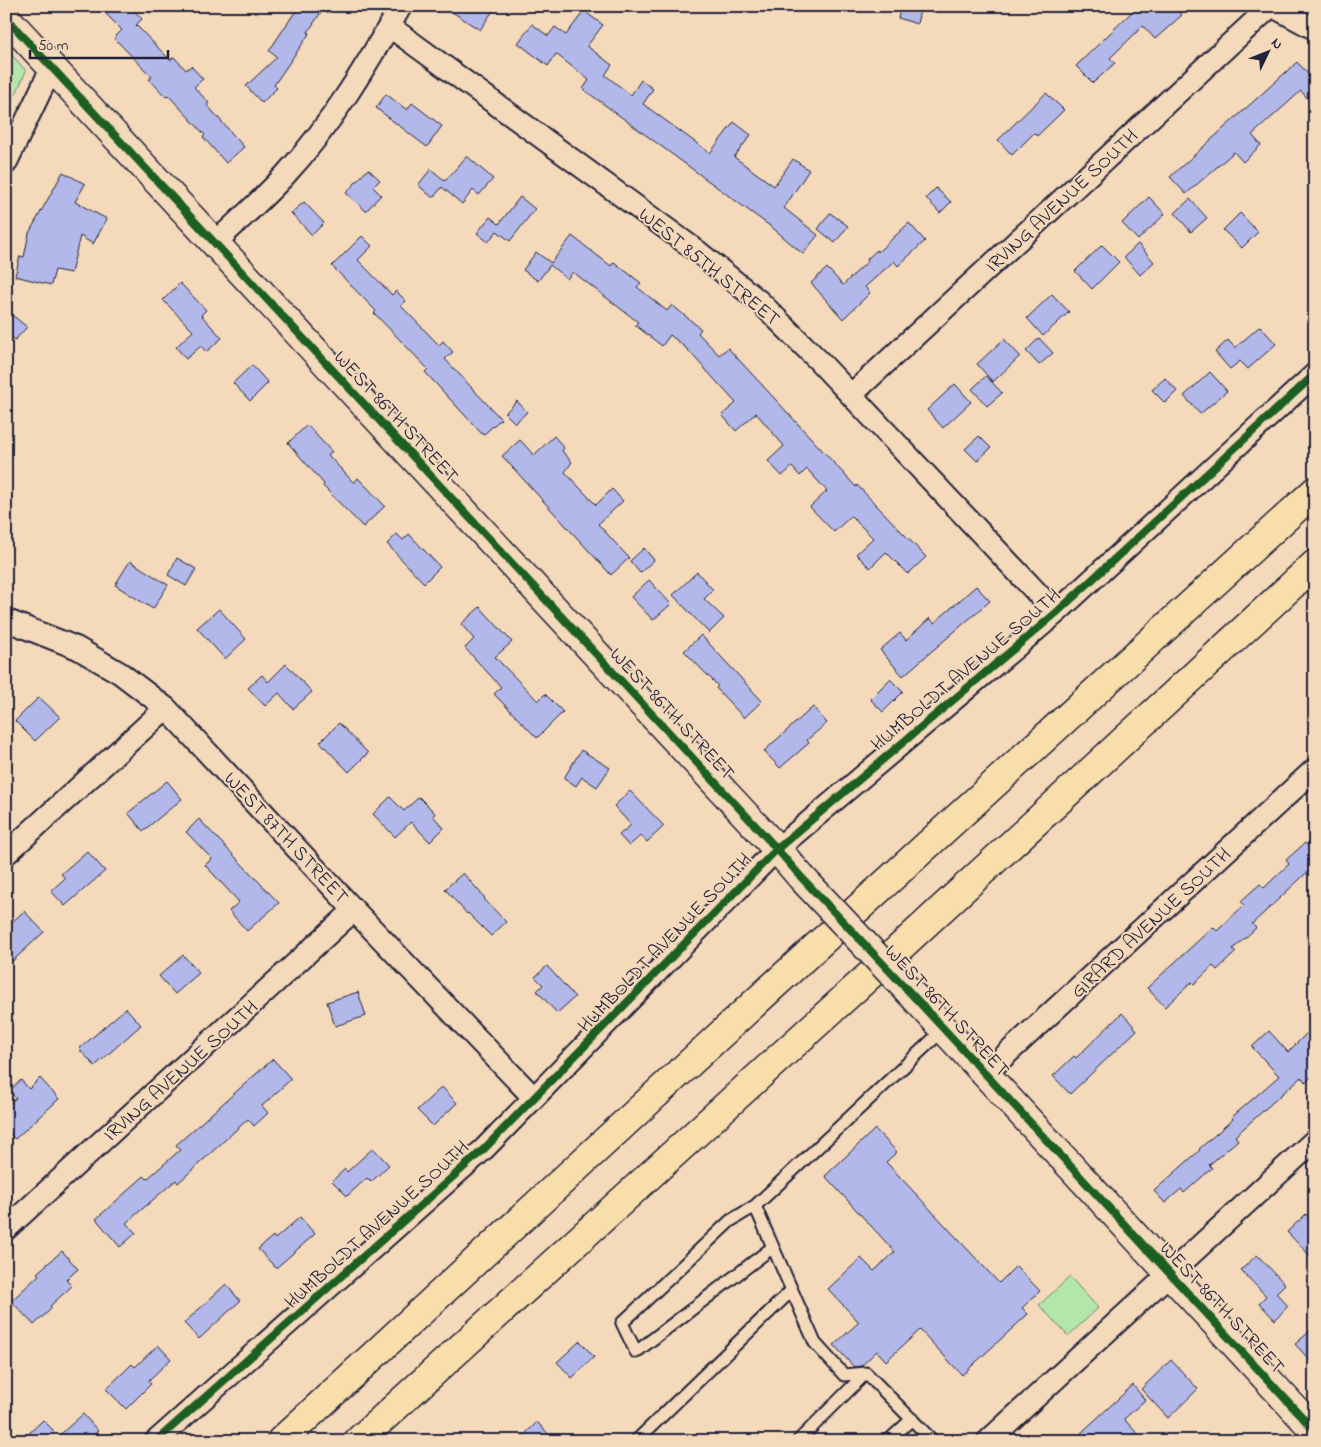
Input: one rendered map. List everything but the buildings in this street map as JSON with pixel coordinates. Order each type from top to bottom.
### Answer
[{"type":"highway","points":[[281,1441],[772,986],[1315,491]]},
{"type":"highway","points":[[358,1441],[881,965],[1315,564]]},
{"type":"street","points":[[215,243],[287,174],[348,92],[401,6]]},
{"type":"street","points":[[1271,6],[1315,29]]},
{"type":"street","name":"IRVING AVENUE SOUTH","points":[[851,395],[1271,6]]},
{"type":"street","name":"WEST 86TH STREET","points":[[6,18],[1315,1431]]},
{"type":"street","name":"WEST 85TH STREET","points":[[389,26],[697,251],[760,302],[851,395],[1056,613]]},
{"type":"street","points":[[6,163],[52,66]]},
{"type":"street","name":"HUMBOLDT AVENUE SOUTH","points":[[156,1441],[484,1149],[777,849],[1056,613],[1315,374]]},
{"type":"street","name":"WEST 87TH STREET","points":[[6,620],[76,648],[120,673],[166,708],[354,910],[534,1098]]},
{"type":"street","points":[[6,854],[166,708]]},
{"type":"street","name":"GIRARD AVENUE SOUTH","points":[[985,1074],[1315,770]]},
{"type":"street","name":"IRVING AVENUE SOUTH","points":[[6,1229],[354,910]]},
{"type":"street","points":[[988,1441],[1315,1140]]},
{"type":"lane","points":[[773,1247],[636,1352],[622,1323],[730,1221],[755,1206],[944,1029]]},
{"type":"lane","points":[[755,1206],[815,1343],[844,1375],[866,1373]]},
{"type":"lane","points":[[639,1440],[792,1290]]},
{"type":"lane","points":[[866,1373],[933,1441]]},
{"type":"lane","points":[[798,1441],[866,1373]]},
{"type":"lane","points":[[888,1441],[912,1419]]},
{"type":"green space","points":[[6,48],[26,71],[6,116]]},
{"type":"green space","points":[[1070,1277],[1098,1308],[1068,1336],[1039,1305]]},
{"type":"cycle path","points":[[6,18],[1315,1431]]},
{"type":"cycle path","points":[[156,1441],[484,1149],[777,849],[1056,613],[1315,374]]}]
